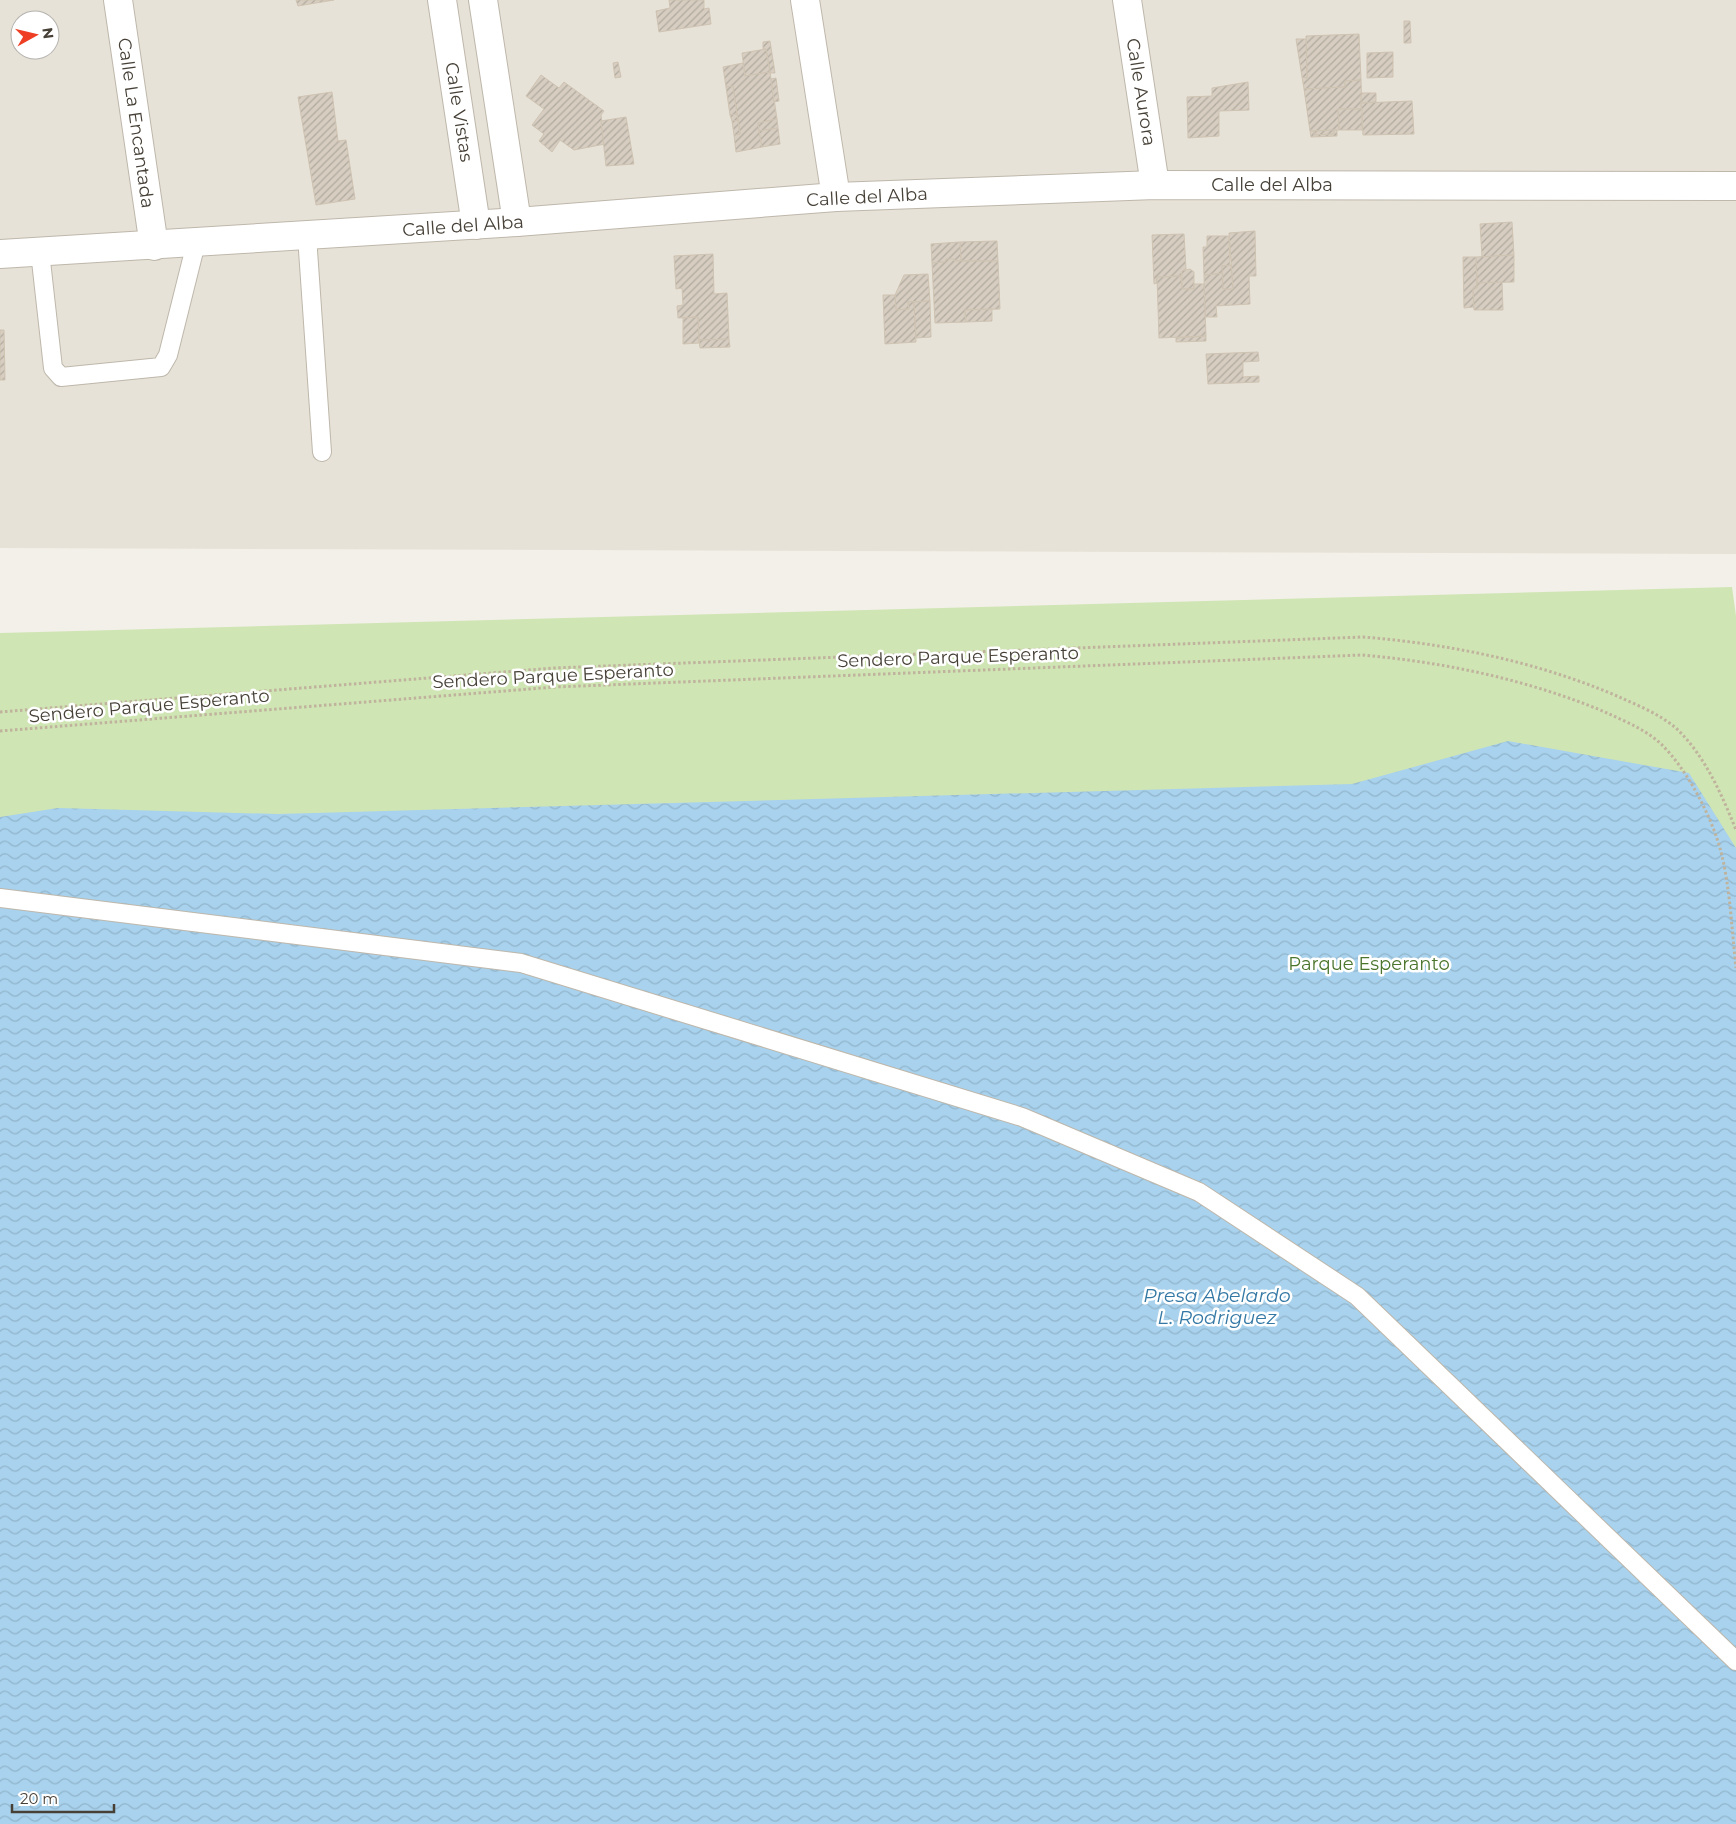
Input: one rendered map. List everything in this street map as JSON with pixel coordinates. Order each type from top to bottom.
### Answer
[{"type":"street","name":"Calle La Encantada","points":[[118,0],[154,246]]},
{"type":"street","name":"Calle Vistas","points":[[442,0],[476,225]]},
{"type":"street","points":[[483,0],[517,222]]},
{"type":"street","points":[[805,0],[836,197]]},
{"type":"street","name":"Calle Aurora","points":[[1127,0],[1156,185]]},
{"type":"street","name":"Calle del Alba","points":[[0,254],[476,225],[836,197],[1156,185],[1736,186]]},
{"type":"lane","points":[[308,236],[322,452]]},
{"type":"lane","points":[[40,252],[53,368],[61,377],[161,367],[168,355],[196,243]]},
{"type":"lane","points":[[0,898],[521,963],[1022,1117],[1199,1192],[1357,1296],[1736,1661]]},
{"type":"path","name":"Sendero Parque Esperanto","points":[[0,712],[554,668],[1364,637],[1406,640],[1498,657],[1588,683],[1643,707],[1676,729],[1693,749],[1720,790],[1736,830]]},
{"type":"path","name":"Sendero Parque Esperanto","points":[[0,731],[555,687],[1362,656],[1402,659],[1490,676],[1578,701],[1631,724],[1660,743],[1675,759],[1700,798],[1721,852],[1736,968]]},
{"type":"shaded area","points":[[0,0],[1736,0],[1736,554],[0,548]]},
{"type":"green space","name":"Parque Esperanto","points":[[1732,587],[1736,616],[1736,1766],[0,959],[0,633]]},
{"type":"water","name":"Presa Abelardo L. Rodriguez","points":[[1508,741],[1689,773],[1736,848],[1736,1824],[0,1824],[0,817],[58,808],[278,814],[1352,784]]},
{"type":"building","points":[[296,0],[334,0],[298,6]]},
{"type":"building","points":[[669,0],[704,0],[704,9],[709,8],[711,24],[659,32],[656,11],[670,8]]},
{"type":"building","points":[[1404,21],[1410,21],[1411,43],[1404,43]]},
{"type":"building","points":[[1359,34],[1361,80],[1345,81],[1345,87],[1304,89],[1302,77],[1307,78],[1306,36]]},
{"type":"building","points":[[1296,39],[1306,39],[1307,78],[1302,77]]},
{"type":"building","points":[[770,41],[775,73],[770,73],[766,49],[763,49],[763,42]]},
{"type":"building","points":[[766,49],[770,72],[745,76],[742,53]]},
{"type":"building","points":[[1393,52],[1393,77],[1367,78],[1367,53]]},
{"type":"building","points":[[618,62],[621,77],[615,78],[613,63]]},
{"type":"building","points":[[743,63],[745,76],[770,72],[777,119],[758,123],[762,147],[736,152],[734,135],[740,134],[733,86],[726,87],[723,67]]},
{"type":"building","points":[[541,75],[559,88],[564,82],[604,111],[601,115],[605,144],[574,150],[560,140],[552,152],[539,141],[544,134],[532,125],[544,109],[526,96]]},
{"type":"building","points":[[776,78],[779,101],[774,102],[771,79]]},
{"type":"building","points":[[1361,80],[1362,109],[1338,109],[1339,130],[1310,131],[1304,89],[1345,87],[1345,81]]},
{"type":"building","points":[[1248,82],[1249,110],[1219,111],[1219,136],[1188,138],[1187,97],[1212,96],[1212,88]]},
{"type":"building","points":[[733,86],[737,114],[730,115],[726,87]]},
{"type":"building","points":[[332,92],[338,141],[346,140],[355,199],[316,205],[298,97]]},
{"type":"building","points":[[1361,93],[1376,93],[1376,102],[1361,103]]},
{"type":"building","points":[[1412,101],[1414,134],[1363,135],[1361,103]]},
{"type":"building","points":[[1338,109],[1362,109],[1362,130],[1339,130]]},
{"type":"building","points":[[737,114],[738,120],[732,121],[730,115]]},
{"type":"building","points":[[626,117],[634,164],[606,166],[601,121]]},
{"type":"building","points":[[777,119],[778,128],[759,131],[758,123]]},
{"type":"building","points":[[738,120],[740,134],[734,135],[732,121]]},
{"type":"building","points":[[778,128],[780,144],[762,147],[759,131]]},
{"type":"building","points":[[1334,130],[1334,134],[1314,135],[1314,131]]},
{"type":"building","points":[[1334,130],[1337,130],[1337,136],[1311,137],[1310,131],[1314,131],[1314,135],[1334,134]]},
{"type":"building","points":[[1512,222],[1514,255],[1482,257],[1480,224]]},
{"type":"building","points":[[1255,231],[1256,276],[1249,276],[1250,304],[1216,306],[1217,317],[1205,317],[1204,275],[1223,273],[1223,289],[1233,289],[1229,233]]},
{"type":"building","points":[[1184,234],[1186,269],[1182,271],[1181,276],[1157,277],[1157,283],[1154,284],[1152,235]]},
{"type":"building","points":[[1207,236],[1229,236],[1230,266],[1222,266],[1223,273],[1204,275],[1203,247],[1207,247]]},
{"type":"building","points":[[997,241],[998,261],[961,261],[960,242]]},
{"type":"building","points":[[960,242],[961,261],[946,259],[945,262],[932,263],[931,244]]},
{"type":"building","points":[[713,254],[714,294],[727,293],[729,339],[699,340],[698,317],[678,318],[677,306],[683,305],[682,288],[676,289],[674,256]]},
{"type":"building","points":[[1514,255],[1514,282],[1477,283],[1476,257]]},
{"type":"building","points":[[1463,257],[1476,257],[1477,288],[1473,288],[1474,307],[1464,308]]},
{"type":"building","points":[[946,259],[954,259],[954,261],[998,261],[1000,309],[965,310],[966,322],[935,323],[932,263],[945,262]]},
{"type":"building","points":[[1231,265],[1233,289],[1223,289],[1222,266]]},
{"type":"building","points":[[1190,269],[1194,272],[1194,289],[1182,289],[1182,271]]},
{"type":"building","points":[[928,274],[930,301],[908,302],[909,309],[896,310],[895,295],[904,275]]},
{"type":"building","points":[[1181,276],[1182,289],[1194,289],[1194,284],[1204,284],[1206,336],[1159,338],[1157,277]]},
{"type":"building","points":[[1502,282],[1503,310],[1474,310],[1473,288],[1477,288],[1477,283]]},
{"type":"building","points":[[883,295],[895,295],[896,310],[909,309],[908,302],[914,302],[916,342],[885,344]]},
{"type":"building","points":[[930,301],[931,337],[916,338],[914,302]]},
{"type":"building","points":[[992,309],[992,321],[966,322],[965,310]]},
{"type":"building","points":[[698,317],[699,343],[683,344],[683,318]]},
{"type":"building","points":[[0,330],[4,330],[5,380],[0,380]]},
{"type":"building","points":[[1206,336],[1206,341],[1176,342],[1176,338]]},
{"type":"building","points":[[729,339],[730,347],[700,348],[699,340]]},
{"type":"building","points":[[1258,352],[1259,361],[1243,362],[1243,377],[1259,376],[1259,382],[1208,384],[1206,354]]}]
